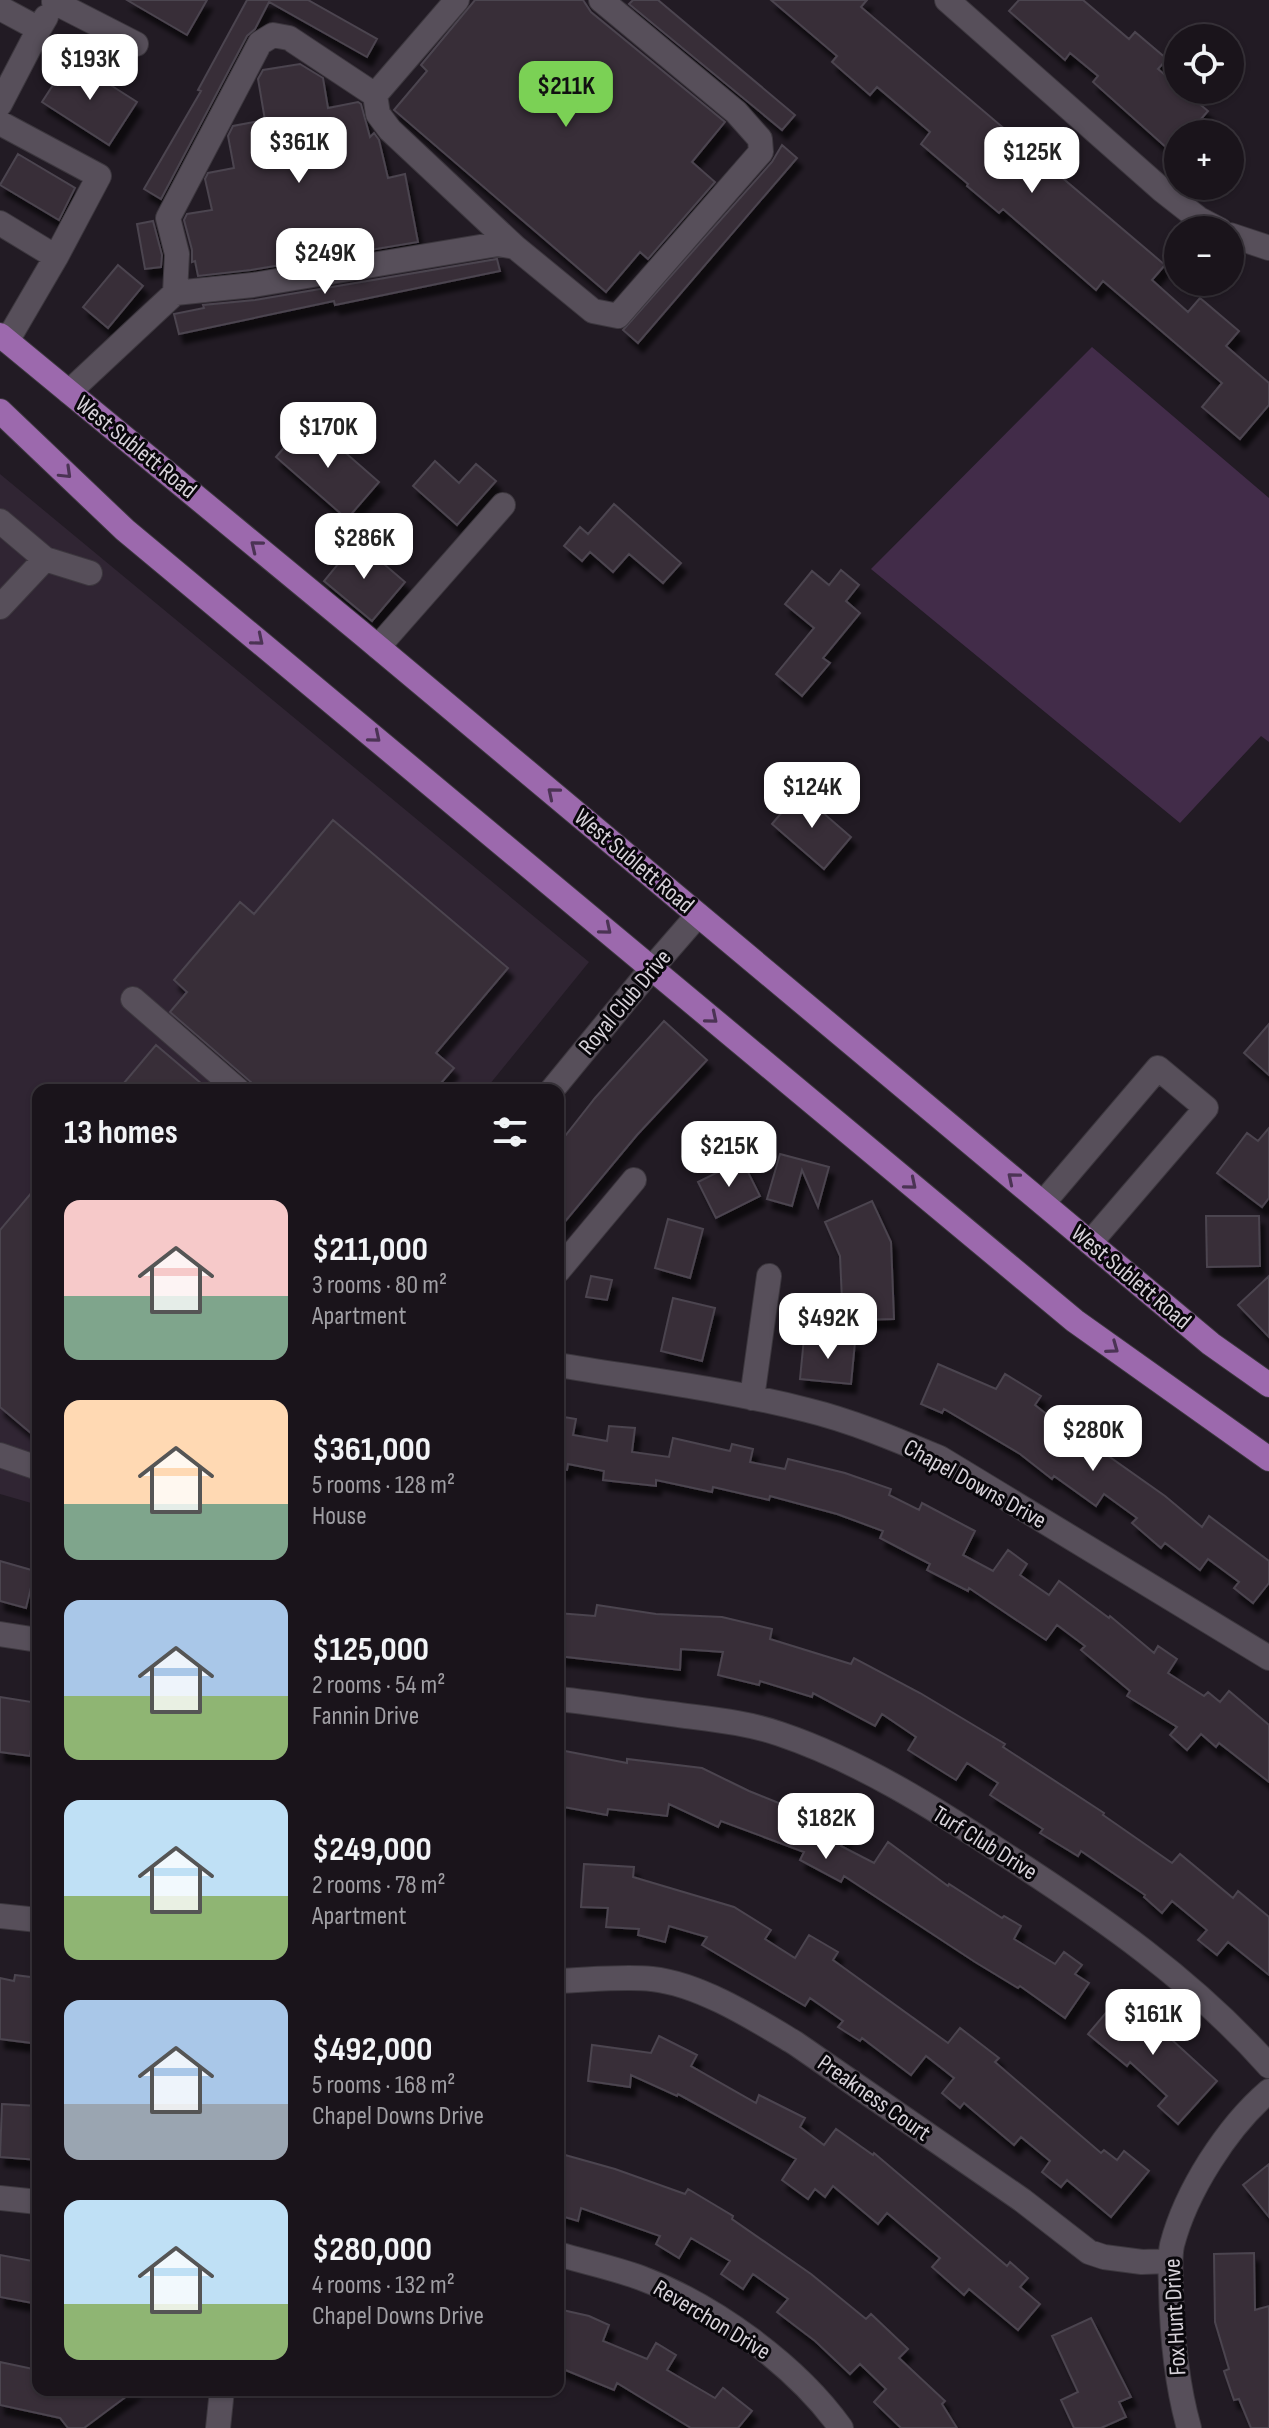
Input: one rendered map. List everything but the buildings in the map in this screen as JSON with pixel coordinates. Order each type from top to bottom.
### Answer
[{"type":"main road","name":"West Sublett Road","points":[[4,338],[1211,1344],[1269,1385]]},
{"type":"main road","points":[[0,411],[125,530],[1075,1321],[1269,1459]]},
{"type":"street","points":[[375,95],[457,0]]},
{"type":"street","points":[[175,293],[177,254],[168,218],[260,43],[273,35],[289,38],[375,95],[378,114],[390,130],[515,247],[593,311],[618,316],[761,152],[760,139],[736,112],[601,0]]},
{"type":"street","points":[[947,0],[1195,216]]},
{"type":"street","points":[[0,104],[54,1],[136,44]]},
{"type":"street","points":[[0,8],[39,29]]},
{"type":"street","points":[[0,123],[99,176],[56,257],[4,338]]},
{"type":"street","points":[[0,223],[56,257]]},
{"type":"street","points":[[1244,240],[1269,248]]},
{"type":"street","points":[[69,392],[175,293],[253,285],[498,244],[515,247]]},
{"type":"street","points":[[378,647],[503,505]]},
{"type":"street","points":[[0,521],[45,559],[90,573]]},
{"type":"street","points":[[0,607],[45,559]]},
{"type":"street","name":"Royal Club Drive","points":[[557,1084],[698,915]]},
{"type":"street","points":[[133,999],[231,1084]]},
{"type":"street","points":[[1043,1203],[1158,1068],[1206,1108],[1090,1243]]},
{"type":"street","points":[[564,1264],[634,1180]]},
{"type":"street","points":[[752,1398],[769,1276]]},
{"type":"street","name":"Chapel Downs Drive","points":[[564,1366],[809,1410],[895,1439],[940,1458],[1269,1658]]},
{"type":"street","points":[[0,1455],[32,1466]]},
{"type":"street","points":[[0,1634],[32,1639]]},
{"type":"street","name":"Turf Club Drive","points":[[564,1700],[711,1719],[764,1730],[844,1759],[961,1826],[1082,1904],[1175,1974],[1234,2027],[1269,2066]]},
{"type":"street","points":[[0,1916],[32,1919]]},
{"type":"street","name":"Preakness Court","points":[[564,1981],[654,1979],[695,1991],[757,2020],[795,2043],[1022,2200],[1089,2252],[1117,2259],[1170,2261]]},
{"type":"street","name":"Fox Hunt Drive","points":[[1189,2428],[1179,2395],[1172,2336],[1171,2247],[1187,2203],[1221,2146],[1251,2106],[1269,2091]]},
{"type":"street","points":[[0,2198],[32,2201]]},
{"type":"street","name":"Reverchon Drive","points":[[564,2256],[642,2278],[707,2311],[770,2353],[805,2385],[841,2428]]},
{"type":"street","points":[[218,2428],[221,2396]]},
{"type":"shaded area","points":[[1092,347],[1269,498],[1269,742],[1261,736],[1180,823],[871,569]]},
{"type":"shaded area","points":[[0,474],[589,962],[490,1084],[32,1084],[32,1503],[0,1494]]}]
